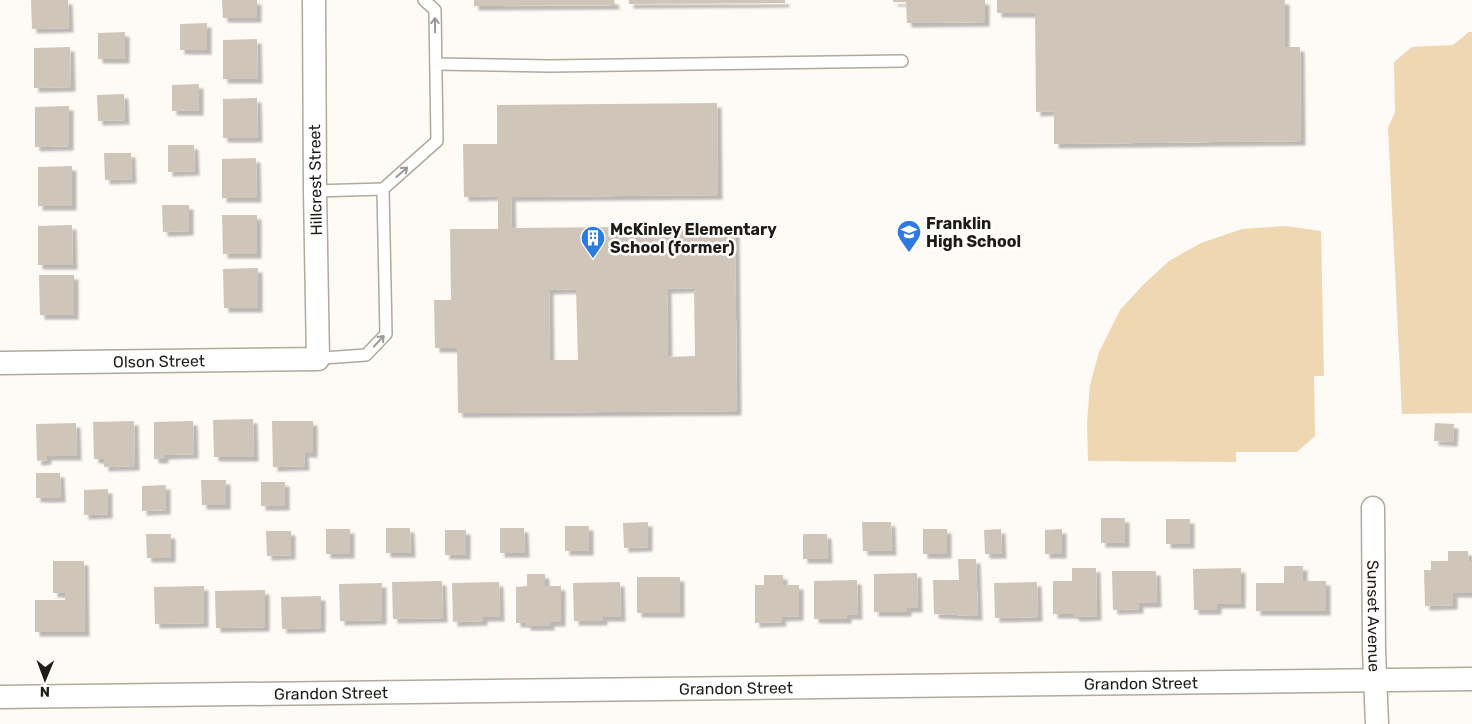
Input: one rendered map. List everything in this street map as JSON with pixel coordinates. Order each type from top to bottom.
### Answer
[{"type":"street","name":"Hillcrest Street","points":[[314,0],[315,191],[328,358]]},
{"type":"street","name":"Olson Street","points":[[0,363],[328,358]]},
{"type":"street","name":"Sunset Avenue","points":[[1374,508],[1374,650],[1377,724]]},
{"type":"street","name":"Grandon Street","points":[[0,697],[1376,682],[1472,679]]},
{"type":"lane","points":[[315,191],[383,189],[437,141],[435,10],[424,0]]},
{"type":"lane","points":[[436,64],[550,66],[902,61]]},
{"type":"lane","points":[[328,358],[366,355],[386,334],[383,189]]},
{"type":"shaded area","points":[[1469,32],[1472,32],[1472,413],[1402,414],[1388,128],[1395,112],[1394,62],[1412,47],[1453,45]]},
{"type":"shaded area","points":[[1285,226],[1321,231],[1324,376],[1314,376],[1315,436],[1297,452],[1236,452],[1236,462],[1088,461],[1087,423],[1090,385],[1099,352],[1120,310],[1169,261],[1201,243],[1242,229]]},
{"type":"building","points":[[31,0],[68,0],[69,28],[32,29]]},
{"type":"building","points":[[222,0],[257,0],[257,18],[223,18]]},
{"type":"building","points":[[474,0],[614,0],[615,5],[474,6]]},
{"type":"building","points":[[629,0],[785,0],[785,3],[629,4]]},
{"type":"building","points":[[893,0],[985,0],[985,22],[907,23],[906,2],[893,2]]},
{"type":"building","points":[[997,0],[1285,0],[1285,47],[1300,47],[1301,141],[1054,144],[1054,111],[1036,112],[1035,13],[997,13]]},
{"type":"building","points":[[207,23],[207,50],[180,50],[180,24]]},
{"type":"building","points":[[125,32],[125,59],[98,59],[98,33]]},
{"type":"building","points":[[257,39],[258,79],[223,79],[223,40]]},
{"type":"building","points":[[70,47],[71,87],[34,88],[34,48]]},
{"type":"building","points":[[199,84],[199,111],[172,111],[172,85]]},
{"type":"building","points":[[124,94],[125,120],[98,121],[97,95]]},
{"type":"building","points":[[257,98],[258,138],[223,138],[223,99]]},
{"type":"building","name":"McKinley Elementary School (former)","points":[[717,103],[718,195],[511,197],[512,228],[735,226],[737,411],[458,413],[457,348],[435,348],[434,300],[451,300],[450,229],[498,229],[498,196],[464,197],[463,144],[497,144],[497,105]],"holes":[[[694,288],[695,356],[668,357],[667,289]],[[576,289],[578,360],[550,360],[549,290]]]},
{"type":"building","points":[[69,106],[69,146],[35,147],[35,107]]},
{"type":"building","points":[[168,145],[194,145],[195,171],[168,172]]},
{"type":"building","points":[[104,153],[131,153],[132,179],[105,180]]},
{"type":"building","points":[[256,158],[257,198],[222,198],[222,159]]},
{"type":"building","points":[[72,166],[72,206],[38,206],[38,167]]},
{"type":"building","points":[[162,205],[189,205],[189,231],[163,232]]},
{"type":"building","points":[[222,215],[257,215],[257,254],[223,254]]},
{"type":"building","points":[[72,225],[73,265],[38,265],[38,226]]},
{"type":"building","points":[[258,268],[258,308],[224,308],[223,269]]},
{"type":"building","points":[[39,275],[74,275],[74,315],[40,315]]},
{"type":"building","points":[[253,419],[254,457],[214,457],[213,420]]},
{"type":"building","points":[[134,421],[135,466],[104,467],[104,459],[94,459],[93,422]]},
{"type":"building","points":[[193,421],[194,454],[164,455],[164,459],[154,459],[154,422]]},
{"type":"building","points":[[272,421],[313,421],[313,453],[304,453],[305,466],[273,467]]},
{"type":"building","points":[[76,423],[77,456],[47,456],[47,460],[37,461],[36,424]]},
{"type":"building","points":[[1435,423],[1454,424],[1453,442],[1434,441]]},
{"type":"building","points":[[36,473],[60,473],[61,498],[36,498]]},
{"type":"building","points":[[201,480],[226,480],[226,505],[202,505]]},
{"type":"building","points":[[261,482],[285,482],[285,506],[261,506]]},
{"type":"building","points":[[166,485],[166,510],[142,511],[142,486]]},
{"type":"building","points":[[108,489],[108,514],[84,515],[84,490]]},
{"type":"building","points":[[1101,518],[1125,518],[1125,543],[1101,543]]},
{"type":"building","points":[[1166,519],[1190,519],[1190,544],[1166,544]]},
{"type":"building","points":[[648,522],[648,547],[624,548],[623,523]]},
{"type":"building","points":[[862,522],[891,522],[892,551],[863,551]]},
{"type":"building","points":[[565,526],[589,526],[589,551],[565,551]]},
{"type":"building","points":[[386,528],[410,528],[411,553],[386,553]]},
{"type":"building","points":[[500,528],[524,528],[525,553],[500,553]]},
{"type":"building","points":[[326,529],[350,529],[350,554],[326,554]]},
{"type":"building","points":[[923,529],[947,529],[947,554],[923,554]]},
{"type":"building","points":[[1001,529],[1002,554],[985,554],[984,530]]},
{"type":"building","points":[[1062,529],[1062,554],[1045,554],[1045,530]]},
{"type":"building","points":[[445,530],[466,530],[466,555],[445,555]]},
{"type":"building","points":[[266,531],[291,531],[291,555],[267,556]]},
{"type":"building","points":[[146,534],[171,534],[171,558],[147,558]]},
{"type":"building","points":[[803,534],[827,534],[828,559],[803,559]]},
{"type":"building","points":[[1448,551],[1468,551],[1469,561],[1472,561],[1472,593],[1453,593],[1453,605],[1425,606],[1424,570],[1431,570],[1431,561],[1448,561]]},
{"type":"building","points":[[958,559],[976,559],[978,616],[934,614],[933,580],[959,580]]},
{"type":"building","points":[[53,561],[84,561],[85,632],[35,632],[35,600],[65,600],[65,593],[53,593]]},
{"type":"building","points":[[1284,566],[1303,566],[1303,581],[1326,581],[1326,611],[1256,611],[1256,583],[1284,583]]},
{"type":"building","points":[[1072,568],[1096,568],[1097,616],[1075,617],[1074,614],[1053,614],[1053,581],[1072,581]]},
{"type":"building","points":[[1241,568],[1241,604],[1217,604],[1217,610],[1194,610],[1193,569]]},
{"type":"building","points":[[1112,571],[1156,571],[1157,603],[1139,603],[1139,609],[1113,610]]},
{"type":"building","points":[[917,573],[918,608],[907,608],[907,612],[874,612],[874,574]]},
{"type":"building","points":[[527,574],[545,574],[545,586],[561,586],[561,622],[550,622],[550,626],[526,626],[526,623],[516,623],[516,587],[527,586]]},
{"type":"building","points":[[764,575],[783,575],[783,585],[799,585],[799,616],[781,617],[782,622],[755,623],[755,585],[764,585]]},
{"type":"building","points":[[637,577],[680,577],[680,613],[637,613]]},
{"type":"building","points":[[857,580],[858,615],[847,615],[847,619],[814,619],[814,581]]},
{"type":"building","points":[[442,581],[443,618],[393,619],[392,582]]},
{"type":"building","points":[[499,582],[500,617],[483,617],[483,621],[453,622],[452,583]]},
{"type":"building","points":[[620,582],[621,617],[603,617],[603,621],[574,621],[573,583]]},
{"type":"building","points":[[1037,582],[1038,617],[995,618],[994,583]]},
{"type":"building","points":[[382,583],[382,620],[340,621],[339,584]]},
{"type":"building","points":[[204,586],[204,623],[155,624],[154,587]]},
{"type":"building","points":[[265,590],[265,627],[216,628],[215,591]]},
{"type":"building","points":[[321,596],[321,628],[282,629],[281,597]]},
{"type":"place","name":"Franklin High School","points":[[909,253]]},
{"type":"place","name":"McKinley Elementary School (former)","points":[[593,259]]}]
